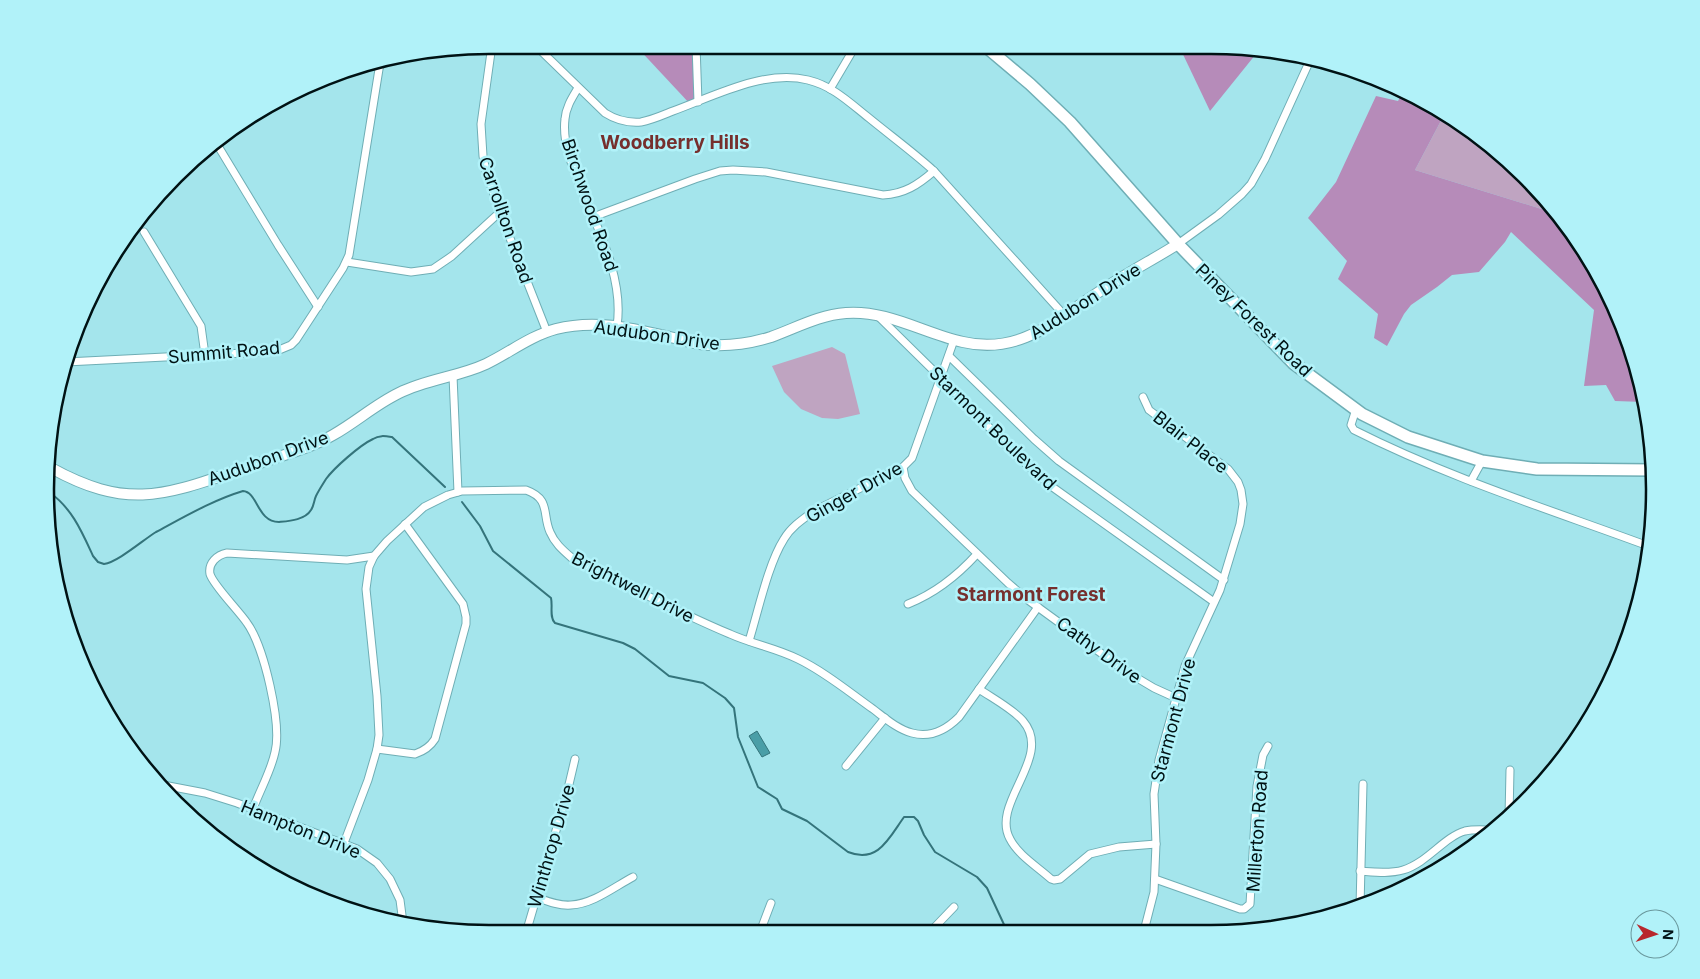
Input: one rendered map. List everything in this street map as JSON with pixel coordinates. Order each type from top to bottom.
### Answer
[{"type":"main road","name":"Piney Forest Road","points":[[994,54],[1070,122],[1178,244],[1293,363],[1369,418],[1408,436],[1482,461],[1537,469],[1645,470]]},
{"type":"street","name":"Carrollton Road","points":[[491,54],[481,124],[481,140],[486,172],[547,332]]},
{"type":"street","points":[[544,54],[605,113],[612,118],[628,122],[650,120],[771,78],[809,80],[830,89],[915,154],[934,171],[1064,315]]},
{"type":"street","points":[[696,54],[698,102]]},
{"type":"street","points":[[830,89],[851,54]]},
{"type":"street","points":[[1178,244],[1218,215],[1251,184],[1265,160],[1308,65]]},
{"type":"street","name":"Summit Road","points":[[73,362],[244,354],[284,348],[296,340],[347,262],[379,68]]},
{"type":"street","name":"Birchwood Road","points":[[578,88],[566,111],[565,129],[572,164],[615,278],[619,304],[618,326]]},
{"type":"street","points":[[219,148],[318,307]]},
{"type":"street","points":[[592,217],[672,186],[720,171],[747,170],[766,172],[883,195],[902,193],[912,188],[934,171]]},
{"type":"street","points":[[347,262],[411,272],[433,269],[452,256],[500,212]]},
{"type":"street","points":[[144,232],[201,326],[205,355]]},
{"type":"street","name":"Audubon Drive","points":[[55,470],[71,479],[111,493],[139,496],[169,492],[308,446],[330,436],[397,394],[489,363],[547,332],[584,324],[618,326],[698,344],[729,345],[773,336],[826,316],[854,312],[877,314],[954,340],[984,345],[1016,341],[1039,332],[1107,286],[1178,244]]},
{"type":"street","name":"Starmont Boulevard","points":[[877,314],[1016,456],[1050,486],[1214,602]]},
{"type":"street","name":"Ginger Drive","points":[[749,641],[776,555],[788,534],[814,510],[903,467],[912,458],[954,340]]},
{"type":"street","name":"Starmont Boulevard","points":[[949,356],[1059,461],[1224,580]]},
{"type":"street","points":[[453,376],[458,492]]},
{"type":"street","name":"Blair Place","points":[[1143,397],[1149,410],[1228,469],[1238,482],[1241,490],[1243,504],[1240,524],[1224,580],[1214,602]]},
{"type":"street","points":[[1356,409],[1351,425],[1354,430],[1392,449],[1472,481],[1643,544]]},
{"type":"street","points":[[1472,481],[1482,461]]},
{"type":"street","name":"Cathy Drive","points":[[903,467],[905,478],[912,491],[1008,583],[1128,672],[1154,688],[1176,698]]},
{"type":"street","name":"Brightwell Drive","points":[[344,843],[368,780],[379,735],[366,589],[368,572],[378,549],[405,524],[431,504],[458,492],[526,490],[532,492],[546,509],[548,526],[557,544],[574,559],[707,624],[798,659],[843,687],[900,728],[913,734],[930,734],[953,724],[1038,607]]},
{"type":"street","points":[[377,749],[414,754],[427,749],[432,744],[448,694],[466,624],[463,604],[405,524]]},
{"type":"street","points":[[253,809],[275,753],[276,720],[264,666],[252,629],[213,580],[210,571],[213,561],[221,554],[227,553],[347,560],[374,556]]},
{"type":"street","points":[[908,604],[923,598],[952,579],[977,554]]},
{"type":"street","name":"Starmont Drive","points":[[1146,925],[1154,892],[1156,844],[1154,794],[1159,760],[1185,666],[1214,602]]},
{"type":"street","points":[[980,689],[1020,717],[1028,728],[1031,744],[1029,761],[1009,810],[1006,825],[1008,834],[1015,847],[1051,879],[1060,879],[1090,854],[1102,850],[1156,844]]},
{"type":"street","points":[[846,766],[885,718]]},
{"type":"street","name":"Millerton Road","points":[[1155,879],[1240,909],[1244,909],[1250,904],[1257,786],[1268,746]]},
{"type":"street","name":"Winthrop Drive","points":[[528,925],[567,793],[575,758]]},
{"type":"street","points":[[1509,807],[1510,770]]},
{"type":"street","points":[[1360,899],[1363,784]]},
{"type":"street","name":"Hampton Drive","points":[[170,786],[205,793],[253,809],[344,843],[368,856],[385,872],[396,889],[400,900],[402,916]]},
{"type":"street","points":[[1360,872],[1403,870],[1424,860],[1457,834],[1472,830],[1482,830]]},
{"type":"street","points":[[536,897],[561,904],[577,905],[593,899],[633,877]]},
{"type":"street","points":[[763,925],[771,903]]},
{"type":"street","points":[[937,925],[954,907]]},
{"type":"shaded area","points":[[643,54],[696,54],[698,102],[691,105]]},
{"type":"shaded area","points":[[1183,54],[1254,56],[1210,111]]},
{"type":"shaded area","points":[[1376,96],[1398,101],[1400,98],[1441,120],[1415,170],[1544,210],[1556,224],[1588,272],[1613,323],[1623,349],[1637,402],[1615,401],[1606,385],[1584,386],[1594,310],[1511,232],[1505,242],[1479,272],[1452,275],[1411,305],[1387,346],[1374,338],[1378,314],[1338,279],[1347,261],[1308,218],[1336,182]]},
{"type":"shaded area","points":[[1441,120],[1498,162],[1519,181],[1544,210],[1415,170]]},
{"type":"shaded area","points":[[832,347],[845,354],[860,414],[838,419],[822,418],[801,409],[784,392],[772,366]]},
{"type":"water","points":[[757,731],[770,753],[762,757],[749,736]]},
{"type":"waterway","points":[[54,496],[70,513],[93,556],[98,562],[104,564],[116,559],[156,532],[188,515],[243,491],[252,496],[262,512],[272,521],[279,522],[301,518],[311,510],[320,489],[335,469],[361,446],[378,437],[392,437],[445,487]]},
{"type":"waterway","points":[[462,502],[480,526],[493,551],[551,598],[552,615],[555,623],[623,643],[635,649],[669,676],[703,683],[725,698],[734,708],[738,737],[758,787],[777,799],[782,809],[807,821],[848,852],[858,855],[867,855],[875,852],[888,840],[904,817],[914,817],[935,852],[977,877],[987,888],[1004,925]]},
{"type":"district","name":"Woodberry Hills","points":[[675,142]]},
{"type":"district","name":"Starmont Forest","points":[[1031,594]]}]
